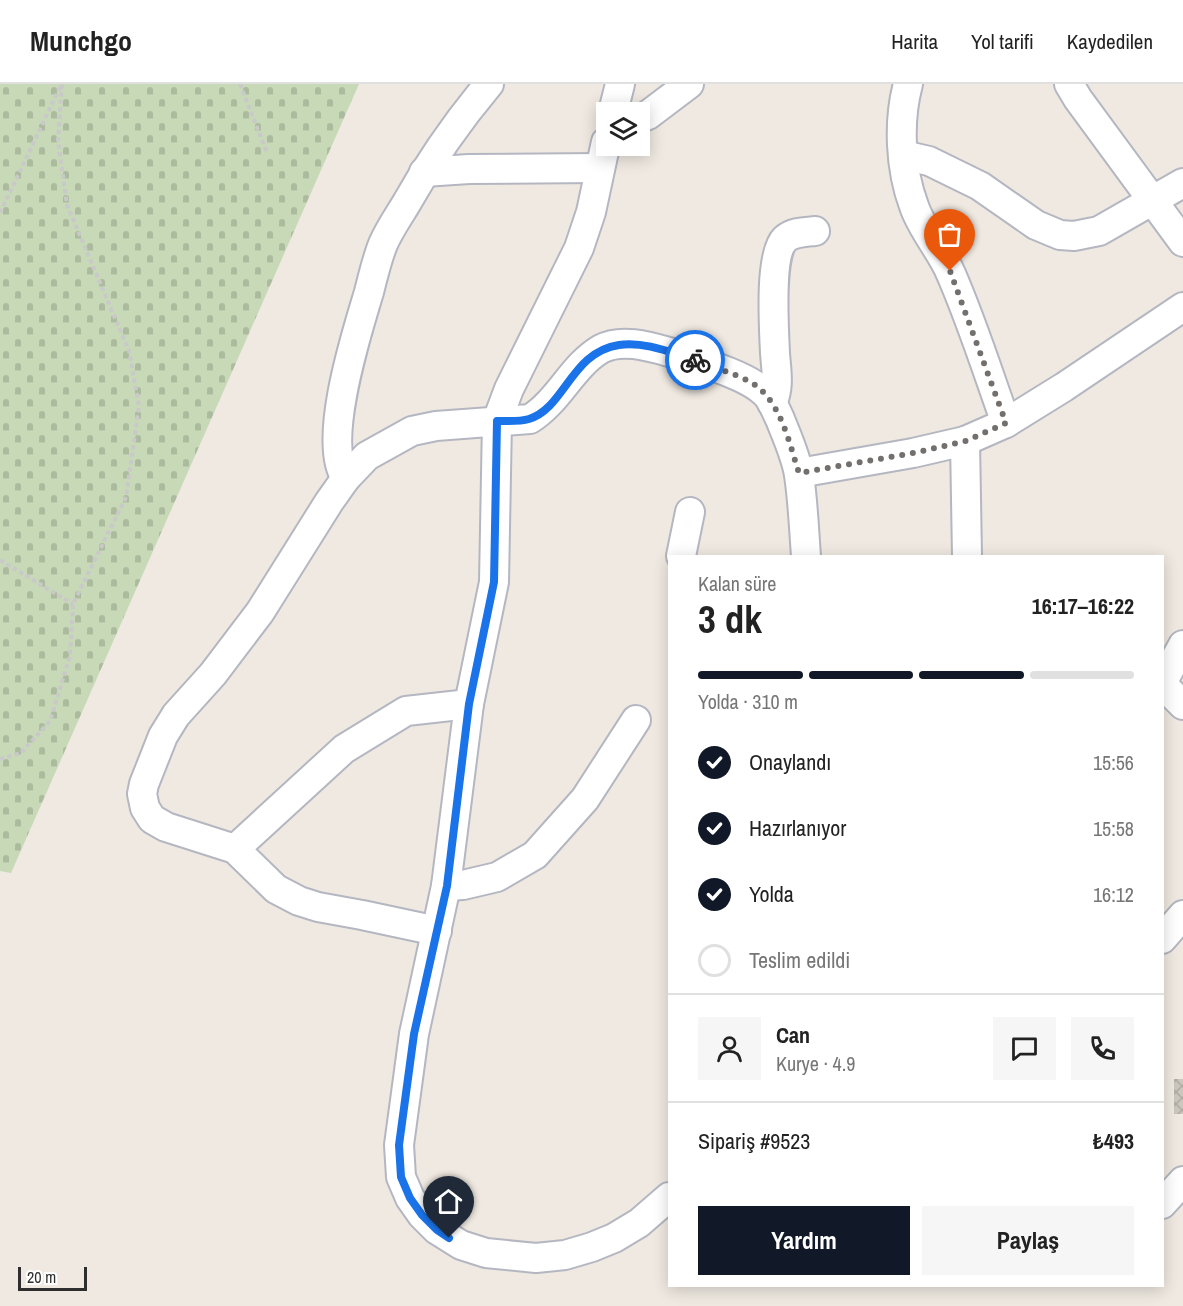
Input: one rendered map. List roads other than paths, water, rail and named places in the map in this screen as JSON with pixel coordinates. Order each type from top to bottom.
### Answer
[{"type":"street","points":[[346,478],[341,472],[338,453],[340,405],[349,358],[383,244],[424,172],[461,116],[489,84]]},
{"type":"street","points":[[650,113],[689,84]]},
{"type":"street","points":[[908,84],[903,123],[903,155],[907,183],[914,207],[950,271],[1006,423]]},
{"type":"street","points":[[1069,84],[1077,99],[1183,242]]},
{"type":"street","points":[[903,155],[929,161],[980,186],[1036,225],[1060,235],[1081,235],[1099,231],[1183,183]]},
{"type":"street","points":[[424,172],[596,156]]},
{"type":"street","points":[[603,156],[591,212],[579,248],[509,389],[497,421],[494,582],[469,704],[447,886],[414,1034],[399,1145],[401,1177],[410,1198],[422,1215],[437,1230],[461,1245],[486,1253],[536,1258],[565,1255],[614,1238],[639,1223],[668,1198]]},
{"type":"street","points":[[772,403],[777,388],[774,297],[776,255],[779,245],[785,238],[794,233],[815,231]]},
{"type":"street","points":[[799,473],[913,453],[966,441],[1006,423],[1183,307]]},
{"type":"street","points":[[437,931],[318,908],[299,901],[276,889],[235,849],[166,827],[152,819],[145,808],[142,794],[163,736],[176,715],[213,674],[260,612],[346,478],[367,456],[412,431],[436,426],[530,419],[542,411],[585,361],[603,348],[621,344],[649,346],[694,360],[751,383],[765,393],[788,438],[799,473],[806,555]]},
{"type":"street","points":[[966,441],[966,555]]},
{"type":"street","points":[[681,555],[690,513]]},
{"type":"street","points":[[1164,680],[1183,645]]},
{"type":"street","points":[[1164,686],[1183,705]]},
{"type":"street","points":[[235,849],[344,749],[406,711],[469,704]]},
{"type":"street","points":[[447,886],[463,885],[497,877],[535,855],[585,799],[636,720]]},
{"type":"street","points":[[1164,937],[1183,915]]},
{"type":"street","points":[[1164,1202],[1183,1181]]}]
